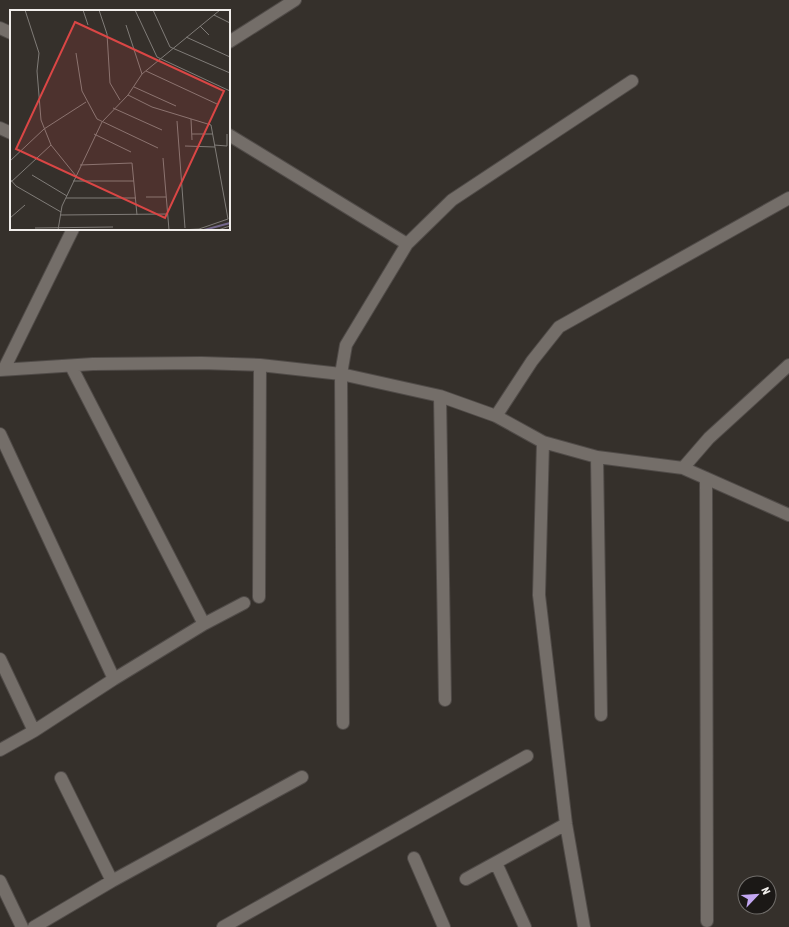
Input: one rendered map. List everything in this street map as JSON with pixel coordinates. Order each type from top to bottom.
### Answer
[{"type":"street","points":[[230,41],[295,0]]},
{"type":"street","points":[[0,28],[10,33]]},
{"type":"street","points":[[343,724],[341,374],[346,345],[407,244],[452,200],[632,81]]},
{"type":"street","points":[[0,128],[10,132]]},
{"type":"street","points":[[230,136],[407,244]]},
{"type":"street","points":[[496,416],[532,361],[559,327],[789,198]]},
{"type":"street","points":[[72,230],[2,369],[201,363],[260,365],[341,374],[440,396],[496,416],[543,442],[597,457],[683,468],[789,515]]},
{"type":"street","points":[[259,597],[260,365]]},
{"type":"street","points":[[683,468],[709,438],[789,365]]},
{"type":"street","points":[[71,366],[204,624]]},
{"type":"street","points":[[440,396],[445,700]]},
{"type":"street","points":[[0,434],[114,679]]},
{"type":"street","points":[[543,442],[539,595],[566,824],[584,927]]},
{"type":"street","points":[[597,457],[601,715]]},
{"type":"street","points":[[706,478],[707,921]]},
{"type":"street","points":[[0,750],[34,731],[114,679],[204,624],[244,603]]},
{"type":"street","points":[[0,659],[34,731]]},
{"type":"street","points":[[223,927],[527,756]]},
{"type":"street","points":[[34,927],[112,881],[302,777]]},
{"type":"street","points":[[61,778],[112,881]]},
{"type":"street","points":[[466,880],[566,824]]},
{"type":"street","points":[[414,858],[444,927]]},
{"type":"street","points":[[496,863],[525,927]]},
{"type":"street","points":[[0,882],[22,927]]}]
